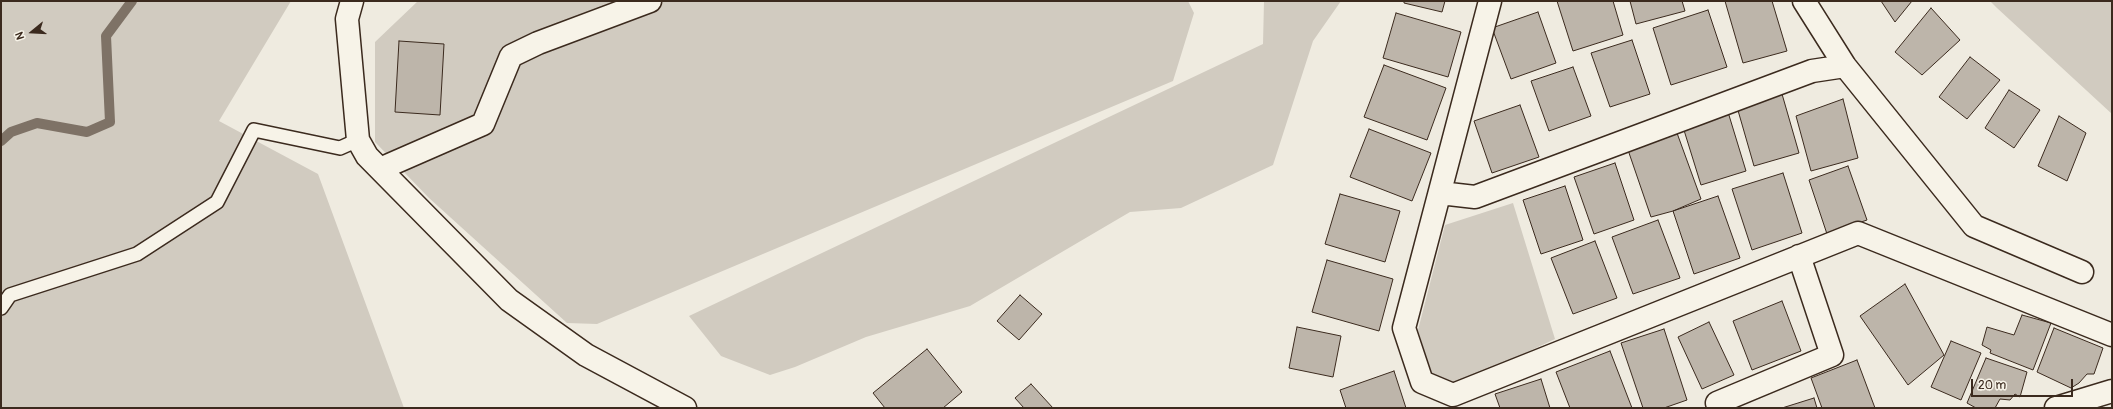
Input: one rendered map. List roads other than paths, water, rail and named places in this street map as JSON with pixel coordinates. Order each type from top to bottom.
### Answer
[{"type":"street","points":[[352,1],[347,19],[358,140],[367,156],[509,300],[586,355],[685,408]]},
{"type":"street","points":[[380,169],[483,124],[511,56],[538,43],[650,1]]},
{"type":"street","points":[[1490,1],[1404,328],[1422,382],[1453,395],[1858,233],[2112,335]]},
{"type":"street","points":[[1804,1],[1844,66],[1974,226],[2082,272]]},
{"type":"street","points":[[1440,193],[1475,197],[1812,71],[1844,66]]},
{"type":"street","points":[[1719,408],[1717,403],[1832,355],[1799,256]]},
{"type":"street","points":[[2056,408],[2112,391]]},
{"type":"lane","points":[[1,308],[10,295],[137,254],[217,202],[254,130],[340,148],[358,140]]},
{"type":"waterway","points":[[1,141],[11,132],[37,123],[87,132],[110,122],[106,36],[132,1]]}]
